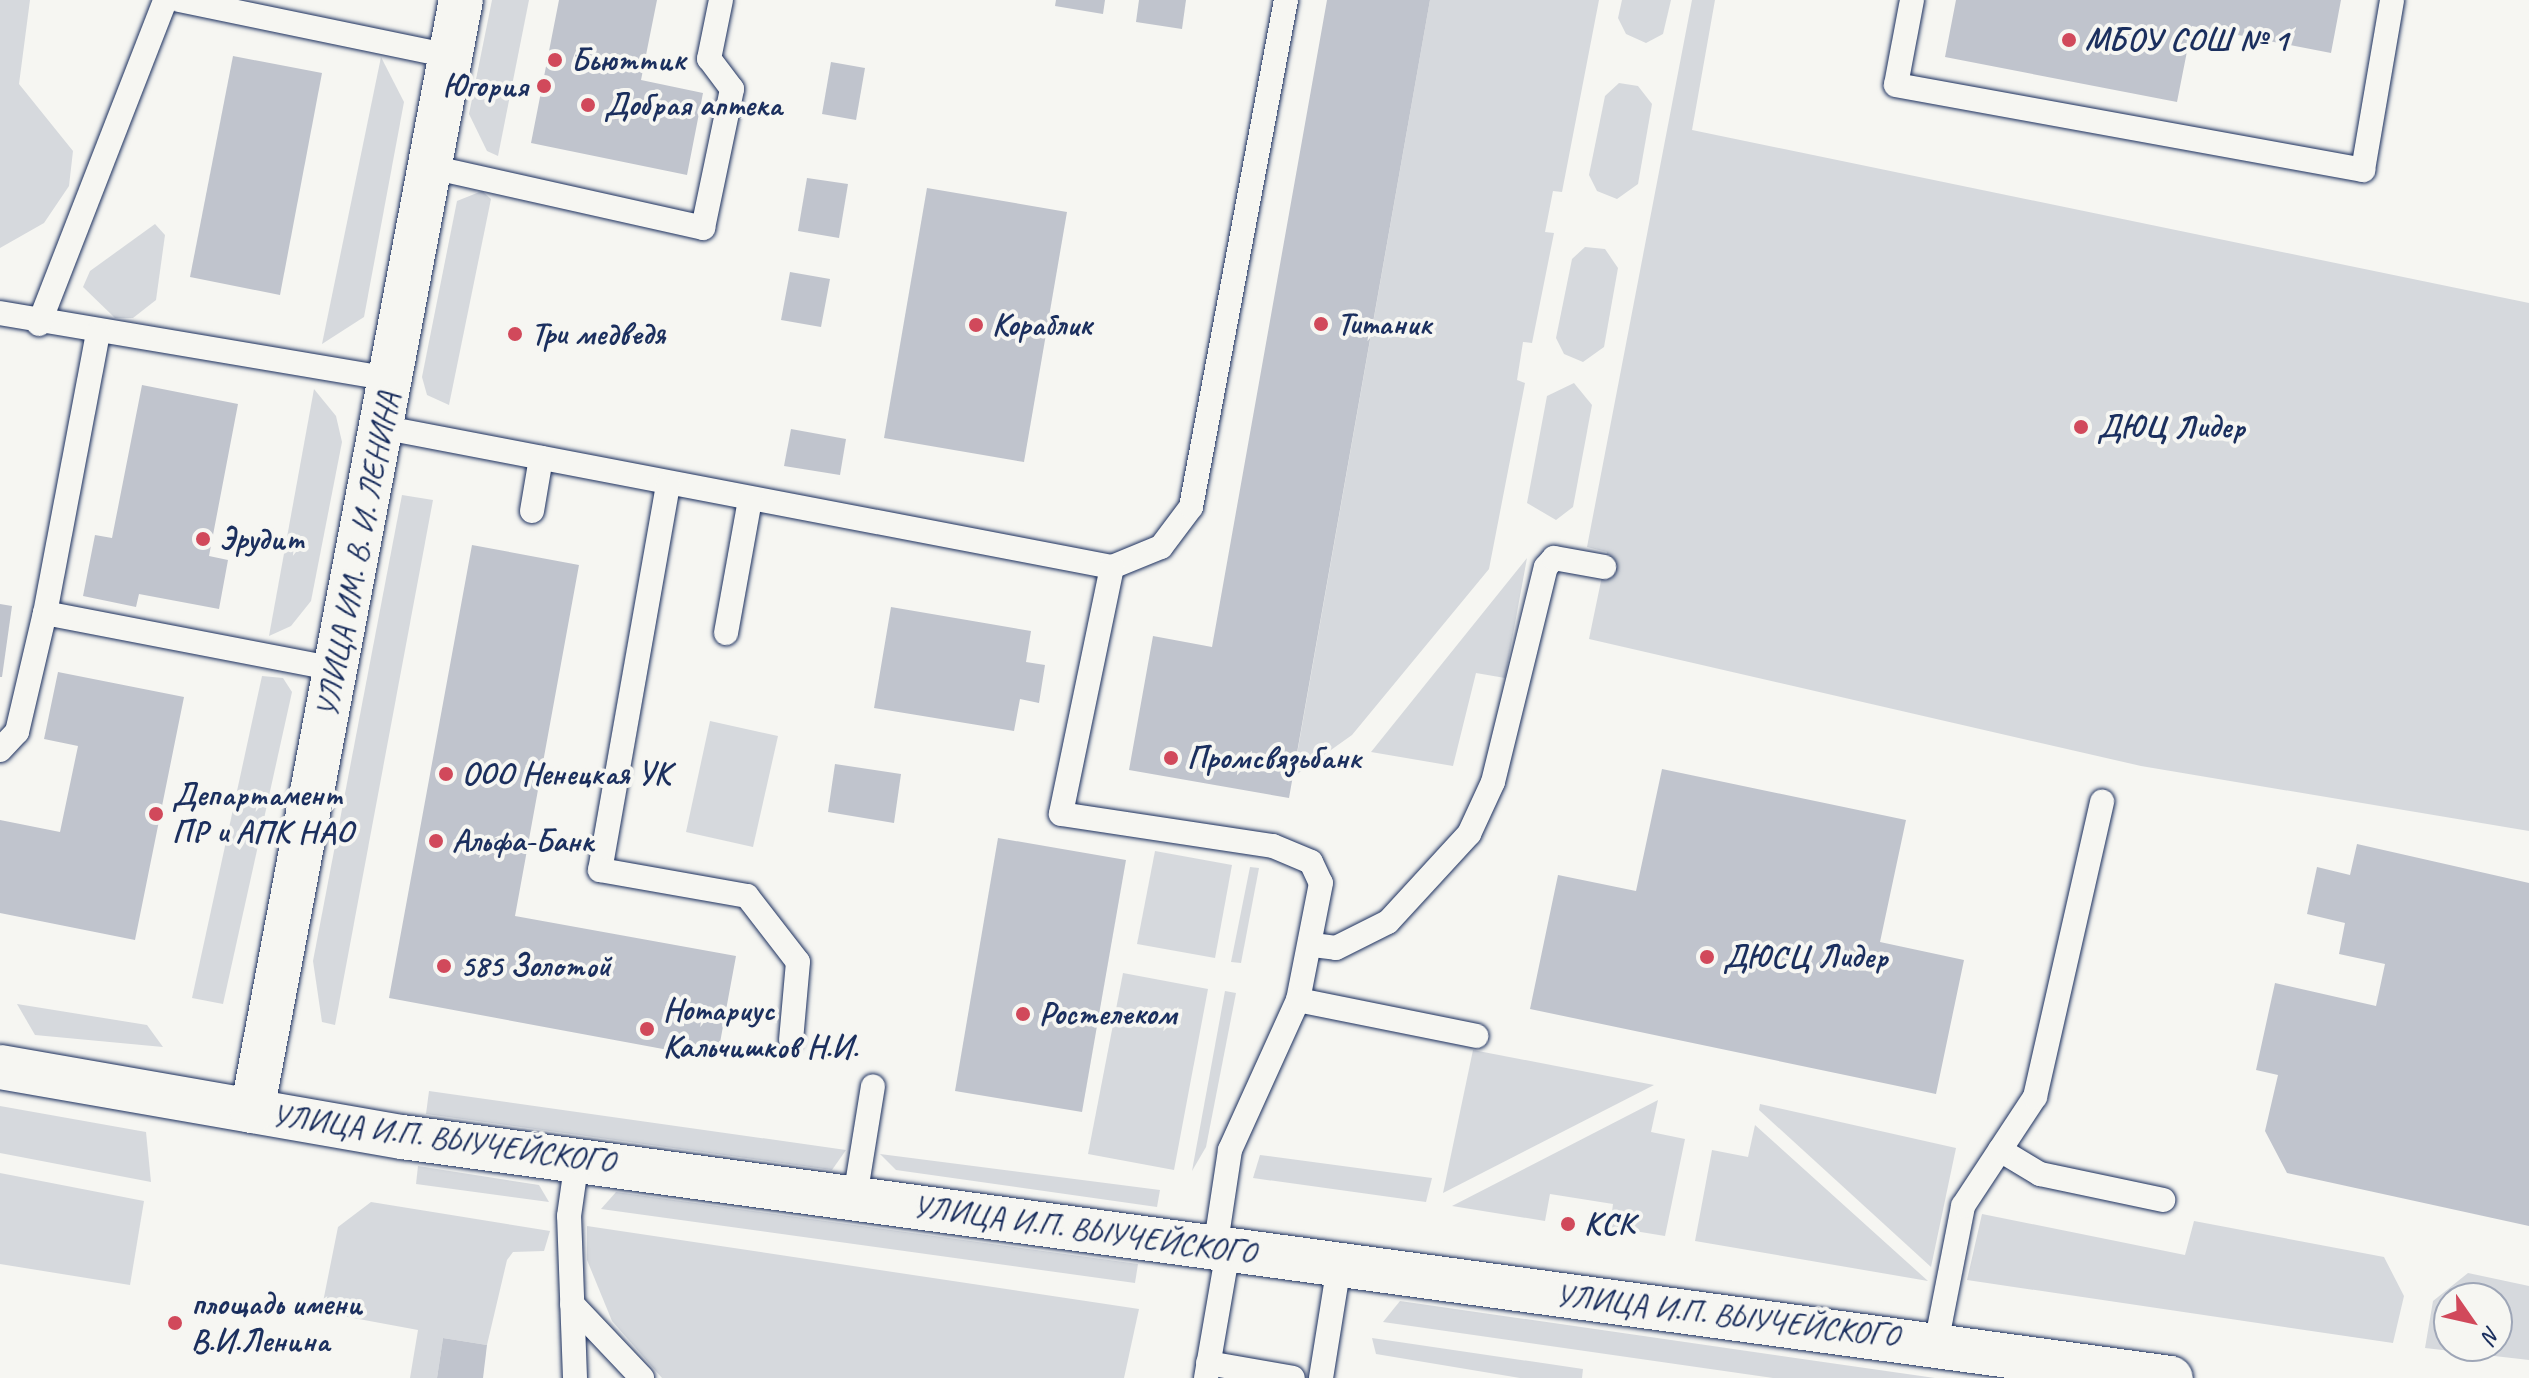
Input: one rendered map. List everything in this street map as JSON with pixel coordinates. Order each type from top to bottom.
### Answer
[{"type":"main road","name":"УЛИЦА ИМ. В. И. ЛЕНИНА","points":[[252,1111],[461,0]]},
{"type":"main road","name":"УЛИЦА И.П. ВЫУЧЕЙСКОГО","points":[[0,1067],[252,1111],[577,1160],[2171,1378]]},
{"type":"lane","points":[[39,324],[165,0]]},
{"type":"lane","points":[[179,0],[450,56]]},
{"type":"lane","points":[[431,167],[703,228],[732,89],[709,59],[721,0]]},
{"type":"lane","points":[[381,427],[668,485],[1112,567],[1161,547],[1191,507],[1286,0]]},
{"type":"lane","points":[[1912,0],[1896,85],[2363,170],[2392,0]]},
{"type":"lane","points":[[0,313],[39,324],[390,379]]},
{"type":"lane","points":[[0,750],[17,732],[45,613],[98,333]]},
{"type":"lane","points":[[532,511],[541,458]]},
{"type":"lane","points":[[668,485],[600,870],[747,896],[798,962],[791,1040]]},
{"type":"lane","points":[[726,633],[750,500]]},
{"type":"lane","points":[[1313,945],[1336,948],[1388,922],[1469,834],[1493,782],[1546,567],[1554,558],[1604,567]]},
{"type":"lane","points":[[1112,567],[1061,814],[1273,846],[1311,862],[1321,883],[1313,945],[1298,1000],[1230,1150],[1207,1371],[1293,1378]]},
{"type":"lane","points":[[45,613],[337,669]]},
{"type":"lane","points":[[1936,1344],[1963,1206],[2035,1097],[2102,801]]},
{"type":"lane","points":[[1298,1000],[1476,1036]]},
{"type":"lane","points":[[855,1197],[873,1086]]},
{"type":"lane","points":[[2000,1150],[2040,1174],[2163,1200]]},
{"type":"lane","points":[[575,1378],[572,1304],[577,1160]]},
{"type":"lane","points":[[1321,1378],[1339,1265]]},
{"type":"lane","points":[[572,1304],[642,1378]]},
{"type":"shaded area","points":[[0,0],[30,0],[19,84],[73,151],[69,186],[44,223],[0,248]]},
{"type":"shaded area","points":[[492,0],[529,0],[498,156],[487,151],[469,114]]},
{"type":"shaded area","points":[[1430,0],[1599,0],[1562,192],[1553,191],[1545,232],[1554,233],[1532,343],[1523,342],[1517,380],[1525,383],[1489,569],[1352,735],[1293,777]]},
{"type":"shaded area","points":[[1622,0],[1671,0],[1663,34],[1646,43],[1626,34],[1618,18]]},
{"type":"shaded area","name":"ДЮЦ Лидер","points":[[1692,0],[1715,0],[1692,130],[2529,303],[2529,831],[2141,766],[1589,639],[1607,552],[1587,547]]},
{"type":"shaded area","points":[[381,57],[404,102],[364,317],[322,344]]},
{"type":"shaded area","points":[[1619,83],[1638,86],[1652,104],[1638,184],[1617,199],[1597,191],[1589,175],[1605,96]]},
{"type":"shaded area","points":[[482,191],[491,199],[449,405],[427,395],[422,377],[457,201]]},
{"type":"shaded area","points":[[155,224],[165,235],[156,300],[133,318],[115,318],[83,287],[90,271]]},
{"type":"shaded area","points":[[1585,247],[1605,249],[1618,268],[1604,347],[1583,362],[1564,354],[1556,338],[1572,259]]},
{"type":"shaded area","points":[[1574,383],[1592,405],[1573,507],[1556,520],[1527,503],[1547,396]]},
{"type":"shaded area","points":[[314,389],[336,416],[342,442],[311,601],[291,626],[269,636]]},
{"type":"shaded area","points":[[402,495],[433,500],[335,1025],[322,1022],[313,961]]},
{"type":"shaded area","points":[[1527,558],[1505,678],[1476,673],[1453,766],[1371,752]]},
{"type":"shaded area","points":[[262,676],[283,678],[292,692],[223,1004],[192,998]]},
{"type":"shaded area","points":[[710,721],[778,736],[753,847],[686,832]]},
{"type":"shaded area","points":[[1155,851],[1232,865],[1215,958],[1137,944]]},
{"type":"shaded area","points":[[1250,867],[1259,868],[1241,963],[1231,962]]},
{"type":"shaded area","points":[[1123,973],[1208,989],[1174,1170],[1088,1154]]},
{"type":"shaded area","points":[[1225,991],[1236,993],[1206,1147],[1192,1171]]},
{"type":"shaded area","points":[[17,1004],[147,1025],[163,1047],[35,1035]]},
{"type":"shaded area","points":[[1473,1050],[1654,1085],[1443,1193]]},
{"type":"shaded area","points":[[429,1091],[846,1150],[832,1170],[426,1114]]},
{"type":"shaded area","points":[[1658,1100],[1651,1132],[1685,1139],[1665,1236],[1610,1227],[1613,1204],[1550,1194],[1545,1221],[1452,1206]]},
{"type":"shaded area","points":[[1760,1104],[1956,1148],[1931,1267],[1759,1110]]},
{"type":"shaded area","points":[[0,1106],[146,1132],[151,1182],[0,1153]]},
{"type":"shaded area","points":[[1755,1125],[1928,1281],[1695,1241],[1712,1150],[1748,1157]]},
{"type":"shaded area","points":[[880,1154],[1160,1190],[1157,1207],[896,1170]]},
{"type":"shaded area","points":[[1260,1155],[1432,1178],[1426,1202],[1253,1178]]},
{"type":"shaded area","points":[[418,1166],[539,1185],[549,1202],[416,1184]]},
{"type":"shaded area","points":[[0,1173],[144,1201],[130,1285],[0,1264]]},
{"type":"shaded area","points":[[616,1192],[1138,1264],[1135,1283],[601,1209]]},
{"type":"shaded area","points":[[371,1202],[550,1231],[544,1251],[513,1252],[507,1260],[487,1345],[443,1338],[437,1378],[410,1378],[418,1330],[321,1312],[338,1227]]},
{"type":"shaded area","points":[[1982,1214],[2185,1255],[2194,1221],[2384,1257],[2404,1296],[2393,1343],[1967,1280]]},
{"type":"shaded area","points":[[587,1226],[1139,1309],[1124,1378],[662,1378],[612,1321],[587,1260]]},
{"type":"shaded area","points":[[2468,1273],[2510,1282],[2457,1282]]},
{"type":"shaded area","points":[[2513,1283],[2529,1286],[2529,1360],[2513,1358]]},
{"type":"shaded area","points":[[1400,1301],[1935,1378],[1773,1378],[1383,1322]]},
{"type":"shaded area","points":[[2433,1301],[2433,1349],[2425,1348]]},
{"type":"shaded area","points":[[1372,1338],[1583,1369],[1582,1378],[1520,1378],[1376,1354]]},
{"type":"building","points":[[559,0],[657,0],[641,80],[703,93],[687,175],[531,143]]},
{"type":"building","points":[[1056,0],[1105,0],[1103,14],[1055,6]]},
{"type":"building","points":[[1139,0],[1186,0],[1182,29],[1136,22]]},
{"type":"building","name":"Титаник","points":[[1327,0],[1430,0],[1289,798],[1129,770],[1153,636],[1212,647]]},
{"type":"building","name":"МБОУ СОШ № 1","points":[[1956,0],[2341,0],[2331,53],[2192,26],[2177,102],[1945,57]]},
{"type":"building","points":[[233,56],[322,73],[280,295],[190,277]]},
{"type":"building","points":[[831,62],[865,68],[856,120],[822,114]]},
{"type":"building","points":[[807,178],[848,184],[839,238],[798,231]]},
{"type":"building","name":"Кораблик","points":[[927,188],[1067,212],[1024,462],[884,438]]},
{"type":"building","points":[[790,272],[830,279],[821,327],[781,320]]},
{"type":"building","points":[[142,385],[238,404],[209,556],[228,560],[219,609],[139,594],[136,607],[83,596],[95,535],[112,538]]},
{"type":"building","points":[[791,429],[846,439],[840,475],[784,466]]},
{"type":"building","points":[[472,545],[579,565],[515,916],[736,956],[717,1059],[389,998]]},
{"type":"building","points":[[0,604],[12,606],[2,677],[0,677]]},
{"type":"building","points":[[891,607],[1031,631],[1026,662],[1045,665],[1039,703],[1020,699],[1014,731],[874,708]]},
{"type":"building","points":[[58,672],[184,697],[135,940],[0,913],[0,820],[60,832],[78,746],[44,739]]},
{"type":"building","points":[[835,764],[901,774],[894,823],[828,812]]},
{"type":"building","points":[[1662,769],[1906,820],[1880,942],[1964,960],[1936,1094],[1530,1009],[1558,875],[1636,891]]},
{"type":"building","points":[[998,838],[1126,860],[1082,1112],[955,1091]]},
{"type":"building","points":[[2357,844],[2529,883],[2529,1226],[2287,1173],[2265,1131],[2278,1075],[2256,1070],[2275,983],[2376,1006],[2385,964],[2339,954],[2345,923],[2307,914],[2317,867],[2350,875]]},
{"type":"building","points":[[443,1338],[487,1345],[483,1378],[437,1378]]},
{"type":"place","name":"МБОУ СОШ № 1","points":[[2069,40]]},
{"type":"place","name":"Бьюттик","points":[[555,60]]},
{"type":"place","name":"Югория","points":[[544,86]]},
{"type":"place","name":"Добрая аптека","points":[[588,105]]},
{"type":"place","name":"Титаник","points":[[1321,324]]},
{"type":"place","name":"Кораблик","points":[[976,325]]},
{"type":"place","name":"Три медведя","points":[[515,334]]},
{"type":"place","name":"ДЮЦ Лидер","points":[[2081,427]]},
{"type":"place","name":"Эрудит","points":[[203,539]]},
{"type":"place","name":"Промсвязьбанк","points":[[1171,758]]},
{"type":"place","name":"ООО Ненецкая УК","points":[[446,774]]},
{"type":"place","name":"Департамент ПР и АПК НАО","points":[[156,814]]},
{"type":"place","name":"Альфа-Банк","points":[[436,841]]},
{"type":"place","name":"ДЮСЦ Лидер","points":[[1707,957]]},
{"type":"place","name":"585 Золотой","points":[[444,966]]},
{"type":"place","name":"Ростелеком","points":[[1023,1014]]},
{"type":"place","name":"Нотариус Кальчишков Н.И.","points":[[647,1029]]},
{"type":"place","name":"КСК","points":[[1568,1224]]},
{"type":"place","name":"площадь имени В.И.Ленина","points":[[175,1323]]}]
